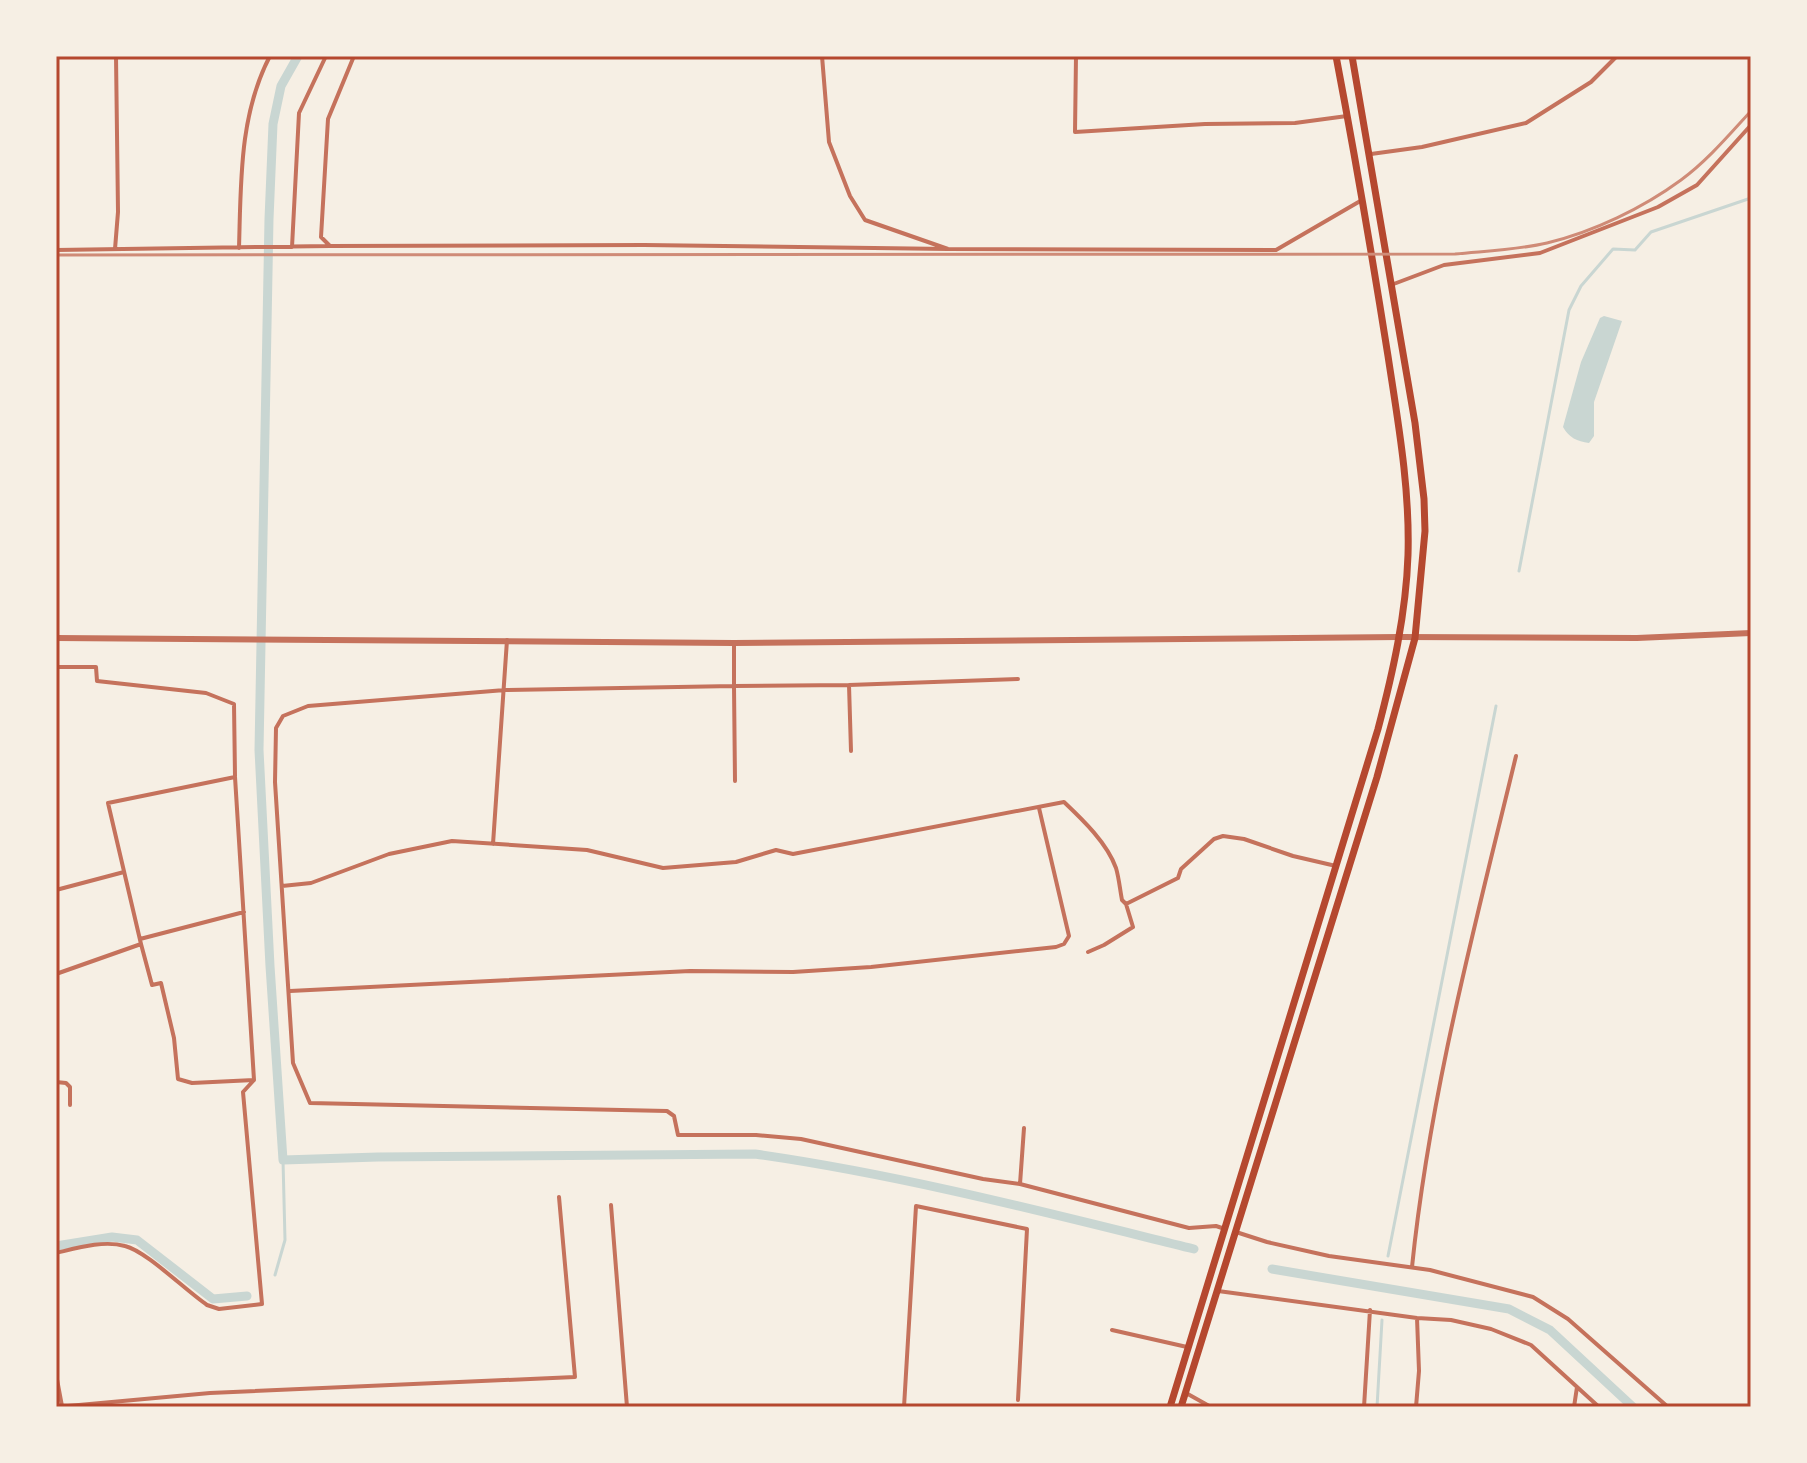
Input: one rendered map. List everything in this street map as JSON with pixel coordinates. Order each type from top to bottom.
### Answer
[{"type":"highway","points":[[1170,1407],[1378,729],[1399,637],[1408,555],[1402,444],[1336,56]]},
{"type":"highway","points":[[1181,1407],[1377,777],[1415,638],[1425,531],[1424,499],[1415,423],[1352,56]]},
{"type":"street","points":[[115,250],[118,212],[116,56]]},
{"type":"street","points":[[239,248],[242,154],[258,81],[270,56]]},
{"type":"street","points":[[292,247],[299,113],[326,56]]},
{"type":"street","points":[[330,246],[321,237],[328,119],[354,56]]},
{"type":"street","points":[[822,56],[829,142],[850,196],[865,220],[948,249]]},
{"type":"street","points":[[1076,56],[1075,132],[1205,124],[1295,123],[1347,116]]},
{"type":"street","points":[[1371,154],[1422,147],[1526,123],[1591,82],[1617,56]]},
{"type":"street","points":[[1391,285],[1444,265],[1540,253],[1658,207],[1697,185],[1751,125]]},
{"type":"street","points":[[56,250],[644,245],[1276,250],[1362,200]]},
{"type":"street","points":[[56,638],[734,643],[1637,638],[1751,633]]},
{"type":"street","points":[[493,844],[507,640]]},
{"type":"street","points":[[734,643],[735,781]]},
{"type":"street","points":[[56,667],[96,667],[97,681],[206,693],[234,704],[235,777],[254,1080],[243,1092],[262,1304],[219,1309],[207,1305],[126,1246],[104,1244],[56,1253]]},
{"type":"street","points":[[1018,679],[505,690],[308,706],[283,716],[276,728],[275,782],[293,1063],[310,1103],[667,1111],[674,1116],[678,1135],[756,1135],[801,1139],[983,1179],[1020,1184],[1189,1228],[1216,1226],[1225,1229]]},
{"type":"street","points":[[849,685],[851,751]]},
{"type":"street","points":[[1412,1267],[1434,1107],[1516,756]]},
{"type":"street","points":[[235,777],[108,803],[152,985],[161,983],[174,1038],[178,1079],[192,1083],[254,1080]]},
{"type":"street","points":[[282,886],[311,883],[389,854],[452,841],[587,850],[663,868],[708,866],[736,862],[776,850],[793,854],[1064,802],[1087,825],[1112,860],[1122,900],[1133,927],[1088,952]]},
{"type":"street","points":[[290,991],[690,971],[793,972],[871,967],[1056,947],[1064,944],[1069,936],[1039,808]]},
{"type":"street","points":[[1126,904],[1178,878],[1181,869],[1214,839],[1223,836],[1244,839],[1293,856],[1336,866]]},
{"type":"street","points":[[56,890],[124,872]]},
{"type":"street","points":[[56,974],[140,941],[244,912]]},
{"type":"street","points":[[56,1082],[66,1083],[70,1087],[70,1105]]},
{"type":"street","points":[[1020,1184],[1024,1128]]},
{"type":"street","points":[[56,1374],[59,1407],[210,1393],[575,1377],[559,1197]]},
{"type":"street","points":[[611,1205],[627,1407]]},
{"type":"street","points":[[904,1407],[916,1206],[1027,1229],[1018,1400]]},
{"type":"street","points":[[1236,1232],[1329,1256],[1412,1267],[1503,1287],[1543,1302],[1568,1319],[1668,1407]]},
{"type":"street","points":[[1218,1291],[1451,1320],[1491,1329],[1531,1345],[1599,1407]]},
{"type":"street","points":[[1364,1407],[1370,1310]]},
{"type":"street","points":[[1416,1407],[1419,1371],[1417,1318]]},
{"type":"street","points":[[1112,1330],[1189,1347]]},
{"type":"street","points":[[1574,1407],[1577,1387]]},
{"type":"street","points":[[1186,1393],[1211,1407]]},
{"type":"shaded area","points":[[1604,316],[1622,321],[1594,402],[1594,436],[1589,443],[1574,438],[1563,427],[1581,362],[1600,318]]},
{"type":"waterway","points":[[298,56],[281,86],[273,124],[259,750],[283,1160],[755,1154],[920,1184],[1194,1249]]},
{"type":"waterway","points":[[1519,571],[1569,310],[1581,286],[1613,249],[1635,250],[1651,232],[1751,198]]},
{"type":"waterway","points":[[1388,1256],[1496,706]]},
{"type":"waterway","points":[[275,1275],[285,1240],[283,1160]]},
{"type":"waterway","points":[[56,1246],[112,1237],[137,1240],[213,1299],[247,1296]]},
{"type":"waterway","points":[[1272,1269],[1509,1309],[1550,1330],[1633,1407]]},
{"type":"waterway","points":[[1377,1407],[1382,1320]]},
{"type":"railway","points":[[56,255],[1455,254],[1547,243],[1617,218],[1691,173],[1751,111]]}]
